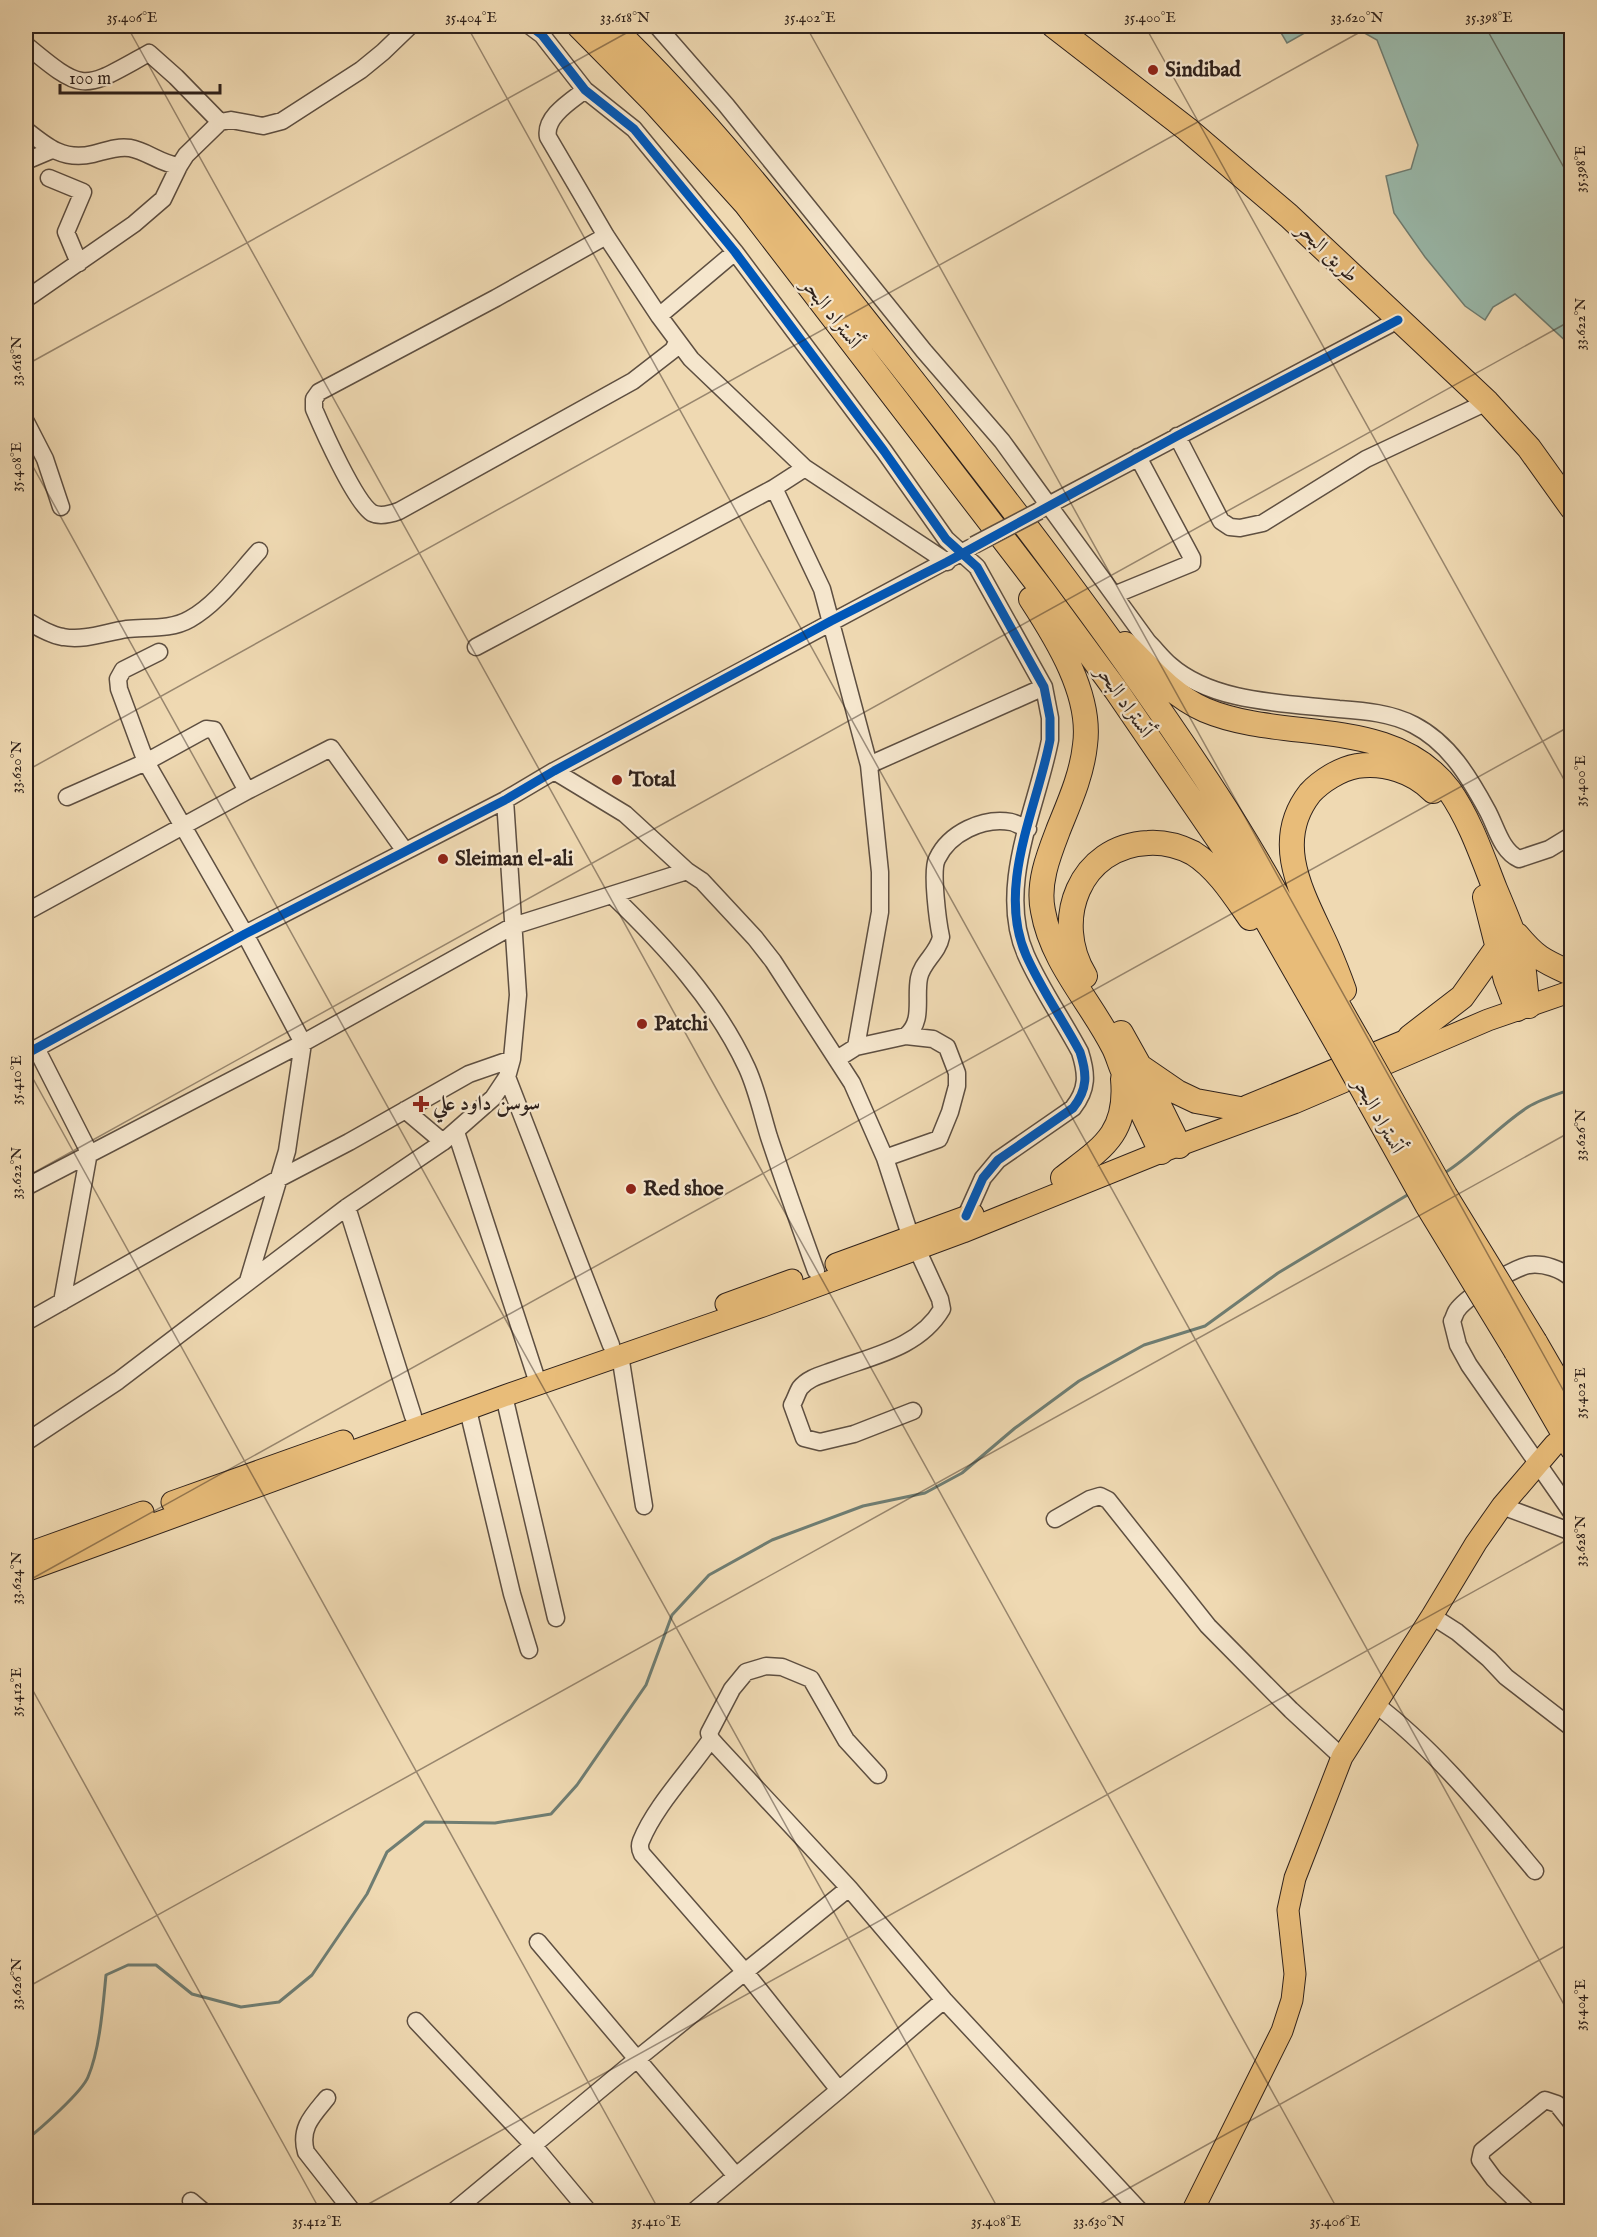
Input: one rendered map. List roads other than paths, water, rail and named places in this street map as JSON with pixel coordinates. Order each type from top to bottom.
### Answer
[{"type":"highway","name":"أتستراد البحر","points":[[579,26],[652,100],[746,204],[1011,549],[1103,672],[1199,810],[1232,858],[1289,960],[1350,1039]]},
{"type":"highway","name":"أتستراد البحر","points":[[611,26],[649,62],[715,135],[796,233],[1026,525],[1098,622],[1250,846],[1350,1039],[1426,1205],[1526,1347],[1572,1406]]},
{"type":"highway","name":"طريق البحر","points":[[1054,26],[1187,129],[1289,216],[1487,402],[1529,448],[1572,508]]},
{"type":"highway","points":[[1011,549],[1028,595],[1059,642],[1072,672],[1084,720],[1086,744],[1080,773],[1050,853],[1041,889],[1042,910],[1048,934],[1073,983],[1114,1049],[1131,1069],[1196,1101],[1240,1109]]},
{"type":"highway","points":[[1098,622],[1123,642],[1182,698],[1204,709],[1228,719],[1250,724],[1368,740],[1413,756],[1440,780],[1463,812],[1510,926],[1526,978],[1522,1003]]},
{"type":"highway","points":[[1350,1039],[1350,1004],[1328,948],[1301,892],[1294,870],[1292,852],[1293,831],[1298,811],[1317,785],[1338,772],[1356,766],[1393,768],[1413,775],[1430,788],[1442,802],[1479,879],[1488,904],[1506,980],[1522,1003]]},
{"type":"highway","points":[[1167,1142],[1081,969],[1073,947],[1070,924],[1074,900],[1080,884],[1092,867],[1108,854],[1133,844],[1171,845],[1193,854],[1220,877],[1264,938],[1289,960]]},
{"type":"highway","points":[[1510,926],[1533,955],[1551,966],[1572,974]]},
{"type":"highway","points":[[1410,1037],[1462,997],[1497,948]]},
{"type":"highway","points":[[1063,1178],[1096,1152],[1119,1125],[1131,1069]]},
{"type":"highway","name":"أتستراد البحر","points":[[1526,1347],[1563,1446]]},
{"type":"main road","points":[[26,1571],[468,1410],[816,1271],[914,1242],[966,1216],[1063,1178],[1167,1142],[1294,1103],[1572,982]]},
{"type":"main road","points":[[26,1554],[535,1374],[763,1306],[914,1242],[1167,1142],[1410,1037],[1522,1003],[1572,991]]},
{"type":"main road","points":[[1192,2211],[1282,2031],[1292,2000],[1295,1974],[1288,1910],[1290,1899],[1298,1870],[1342,1757],[1476,1543],[1502,1506],[1538,1464],[1563,1446]]},
{"type":"street","points":[[26,299],[134,224],[163,200],[179,166],[192,147],[220,123],[231,120],[263,126],[282,122],[361,70],[410,26]]},
{"type":"street","points":[[530,26],[542,35],[585,90],[634,129],[735,252],[877,442],[946,539],[968,549],[1044,687],[1050,718],[1050,740],[1017,867],[1014,913],[1029,961],[1080,1052],[1086,1084],[1073,1108],[998,1160],[983,1178],[966,1216]]},
{"type":"street","points":[[657,26],[726,105],[924,351],[1002,441],[1044,508],[1114,595],[1148,642],[1171,666],[1212,689],[1239,696],[1398,718],[1417,727],[1449,752],[1460,766],[1487,811],[1506,849],[1518,859],[1549,849],[1572,835]]},
{"type":"street","points":[[26,45],[58,72],[79,82],[105,78],[149,53],[176,77],[220,123]]},
{"type":"street","points":[[585,90],[550,121],[547,131],[552,146],[606,236],[677,342],[691,359],[805,468],[947,562]]},
{"type":"street","points":[[26,130],[52,150],[76,157],[114,148],[133,148],[164,163],[179,166]]},
{"type":"street","points":[[26,161],[52,150]]},
{"type":"street","points":[[49,178],[83,192],[66,232],[79,263]]},
{"type":"street","points":[[606,236],[496,298],[319,392],[314,399],[314,409],[365,507],[374,514],[383,515],[399,511],[633,381],[673,350],[677,342]]},
{"type":"street","points":[[659,316],[735,252]]},
{"type":"street","points":[[62,1302],[89,1152],[31,1051],[245,934],[505,800],[554,771],[831,621],[947,562],[1138,457],[1398,320]]},
{"type":"street","points":[[1178,436],[1221,521],[1230,527],[1239,528],[1263,523],[1366,459],[1487,402]]},
{"type":"street","points":[[26,422],[45,459],[61,507]]},
{"type":"street","points":[[1114,595],[1192,563],[1192,558],[1138,457]]},
{"type":"street","points":[[476,647],[774,488],[805,468]]},
{"type":"street","points":[[774,488],[822,589],[869,765],[880,872],[880,912],[856,1047]]},
{"type":"street","points":[[26,620],[48,632],[63,637],[78,638],[183,622],[202,611],[215,599],[259,551]]},
{"type":"street","points":[[159,652],[123,670],[118,679],[118,685],[146,762],[245,934],[303,1043],[287,1151],[248,1281]]},
{"type":"street","points":[[869,765],[1044,687]]},
{"type":"street","points":[[67,797],[146,762],[206,729],[214,730],[247,791]]},
{"type":"street","points":[[26,912],[247,791],[331,748],[405,851]]},
{"type":"street","points":[[554,771],[625,814],[687,871],[702,881],[755,938],[773,961],[852,1083],[885,1158],[914,1242],[940,1299],[942,1309],[915,1339],[885,1353],[812,1378],[800,1388],[792,1405],[804,1437],[820,1442],[854,1434],[913,1411]]},
{"type":"street","points":[[26,1442],[118,1380],[347,1207],[449,1137],[493,1098],[507,1077],[512,1059],[518,995],[505,800]]},
{"type":"street","points":[[906,1036],[913,1030],[917,1021],[919,978],[924,964],[940,944],[935,882],[936,860],[952,839],[982,822],[1011,822],[1028,829]]},
{"type":"street","points":[[26,1187],[89,1152],[303,1043],[513,926],[687,871]]},
{"type":"street","points":[[613,896],[656,937],[687,974],[730,1034],[748,1069],[786,1188],[816,1271]]},
{"type":"street","points":[[885,1158],[939,1139],[957,1086],[957,1073],[951,1054],[918,1008]]},
{"type":"street","points":[[837,1059],[856,1047],[906,1036],[933,1039],[942,1043]]},
{"type":"street","points":[[26,1322],[469,1074],[512,1059]]},
{"type":"street","points":[[507,1077],[616,1350],[644,1506]]},
{"type":"street","points":[[405,1110],[449,1137],[535,1374]]},
{"type":"street","points":[[347,1207],[413,1416]]},
{"type":"street","points":[[1572,1279],[1550,1267],[1531,1265],[1517,1269],[1490,1284],[1459,1308],[1452,1322],[1454,1335],[1464,1355],[1572,1513]]},
{"type":"street","points":[[504,1396],[556,1618]]},
{"type":"street","points":[[468,1410],[512,1594],[529,1650]]},
{"type":"street","points":[[1055,1519],[1090,1499],[1100,1496],[1108,1500],[1208,1626],[1291,1710],[1342,1757]]},
{"type":"street","points":[[1502,1506],[1572,1532]]},
{"type":"street","points":[[1432,1616],[1457,1632],[1506,1677],[1572,1728]]},
{"type":"street","points":[[878,1775],[846,1740],[811,1679],[782,1667],[766,1666],[746,1672],[732,1689],[709,1733],[711,1739],[849,1888],[944,2000],[1141,2211]]},
{"type":"street","points":[[1375,1704],[1396,1720],[1476,1800],[1536,1871]]},
{"type":"street","points":[[711,1739],[652,1821],[641,1842],[640,1849],[745,1972],[839,2090]]},
{"type":"street","points":[[453,2211],[849,1888]]},
{"type":"street","points":[[538,1942],[736,2176]]},
{"type":"street","points":[[693,2211],[944,2000]]},
{"type":"street","points":[[416,2021],[533,2145],[589,2211]]},
{"type":"street","points":[[327,2098],[307,2122],[303,2141],[306,2152],[353,2211]]},
{"type":"street","points":[[1528,2211],[1486,2170],[1480,2160],[1482,2151],[1545,2100],[1557,2104],[1572,2123]]},
{"type":"waterway","points":[[1443,1174],[1528,1107],[1572,1089]]},
{"type":"waterway","points":[[26,2140],[69,2101],[88,2077],[98,2040],[106,1975],[128,1965],[156,1965],[192,1994],[241,2007],[279,2002],[312,1975],[367,1894],[387,1852],[425,1822],[495,1823],[551,1814],[577,1785],[646,1685],[672,1615],[709,1575],[772,1540],[863,1506],[925,1493],[962,1473],[1015,1428],[1079,1381],[1144,1345],[1205,1326],[1278,1273],[1409,1194]]},
{"type":"place","name":"Sindibad","points":[[1153,70]]},
{"type":"place","name":"Total","points":[[617,780]]},
{"type":"place","name":"Sleiman el-ali","points":[[443,859]]},
{"type":"place","name":"Patchi","points":[[642,1024]]},
{"type":"place","name":"سوسن داود علي","points":[[421,1104]]},
{"type":"place","name":"Red shoe","points":[[631,1189]]}]
